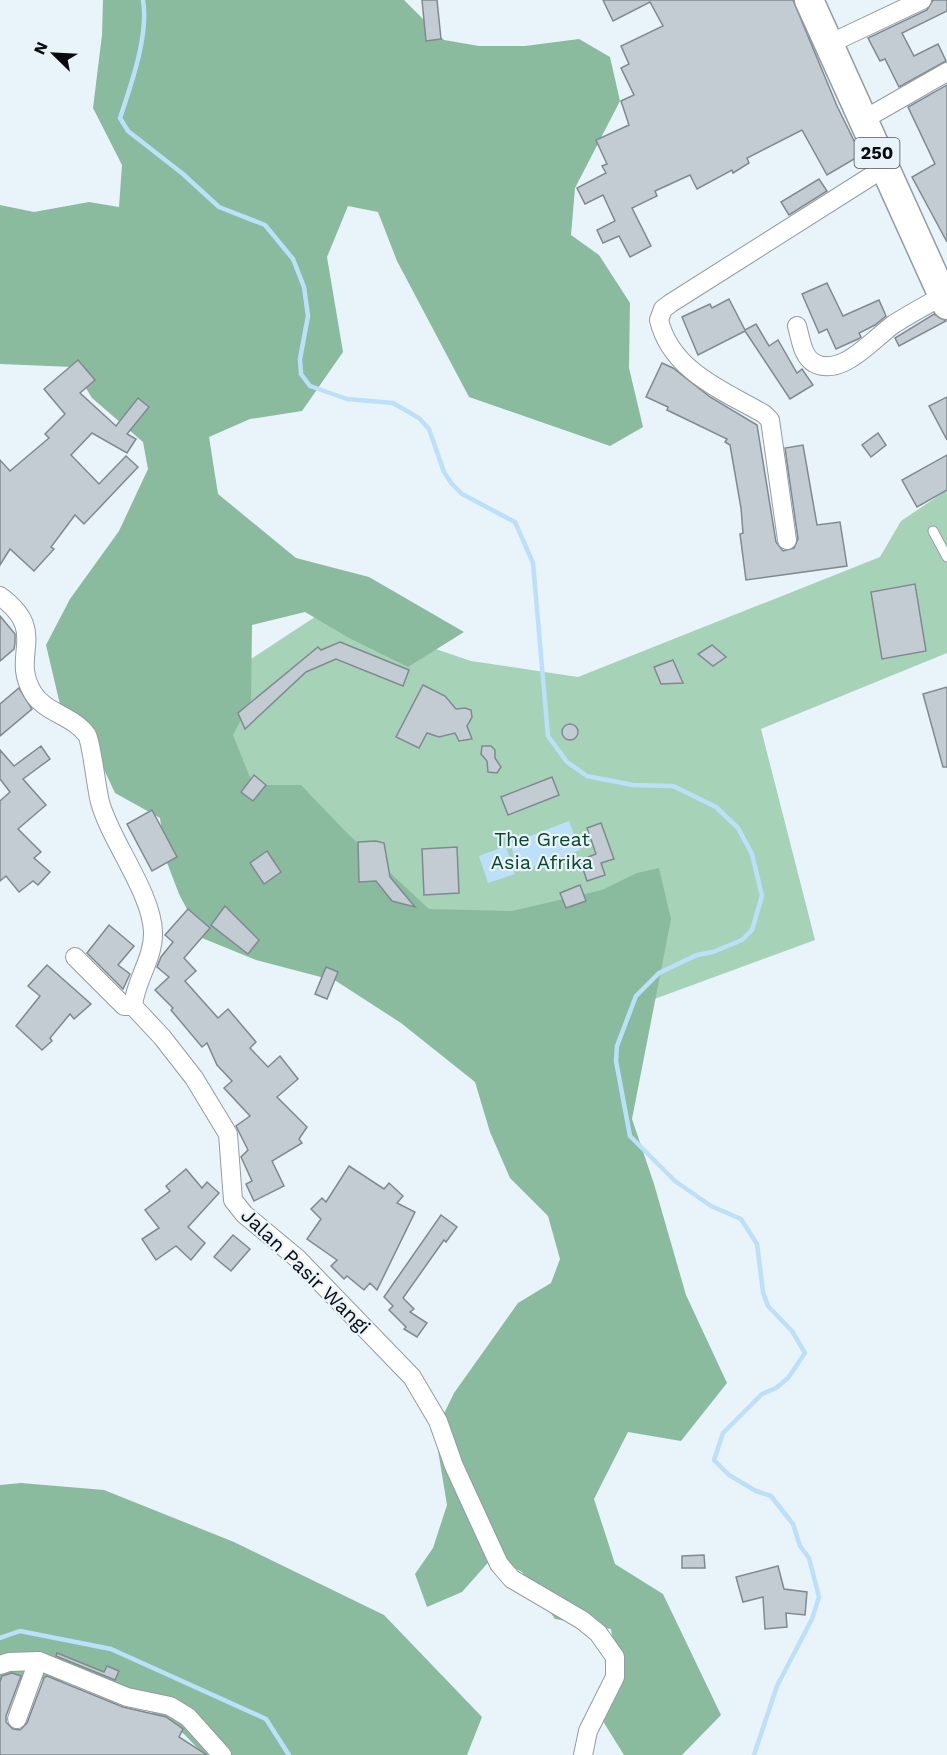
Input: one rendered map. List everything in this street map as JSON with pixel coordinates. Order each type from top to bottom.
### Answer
[{"type":"main road","name":"250","points":[[809,0],[884,168],[943,288]]},
{"type":"street","points":[[829,44],[922,0]]},
{"type":"street","points":[[863,120],[947,72]]},
{"type":"street","points":[[787,540],[773,426],[770,420],[764,414],[709,383],[682,363],[671,347],[659,320],[663,309],[884,168]]},
{"type":"street","points":[[797,326],[806,356],[814,363],[830,367],[842,363],[943,288]]},
{"type":"street","points":[[0,596],[22,615],[27,628],[25,662],[28,681],[34,695],[55,712],[77,724],[90,741],[91,763],[100,804],[147,908],[153,934],[148,957],[134,991],[134,1006]]},
{"type":"street","name":"Jalan Pasir Wangi","points":[[75,957],[124,1006],[134,1006],[162,1036],[194,1078],[228,1134],[233,1200],[244,1214],[298,1259],[412,1377],[438,1421],[454,1466],[499,1564],[512,1579],[582,1620],[598,1634],[615,1657],[615,1677],[588,1731],[583,1755]]},
{"type":"street","points":[[17,1719],[38,1661]]},
{"type":"street","points":[[0,1665],[9,1662],[38,1661],[127,1698],[170,1706],[188,1717],[222,1755]]},
{"type":"lane","points":[[933,531],[947,557]]},
{"type":"green space","points":[[103,0],[404,0],[444,40],[479,46],[525,46],[579,39],[610,57],[620,101],[575,188],[571,235],[599,255],[630,303],[629,368],[643,427],[610,446],[469,397],[397,261],[378,212],[348,206],[327,257],[343,352],[302,411],[250,419],[209,437],[218,494],[296,558],[369,577],[464,632],[408,667],[349,638],[305,612],[252,625],[251,701],[233,735],[253,785],[301,785],[345,831],[429,909],[512,911],[602,890],[637,873],[659,868],[671,919],[632,1119],[654,1184],[686,1295],[727,1383],[681,1441],[628,1432],[594,1499],[615,1564],[663,1594],[721,1715],[682,1755],[624,1755],[601,1718],[617,1669],[611,1629],[555,1619],[522,1572],[493,1557],[462,1592],[427,1607],[415,1574],[433,1548],[447,1505],[435,1432],[454,1393],[518,1303],[551,1283],[560,1259],[548,1216],[510,1178],[490,1132],[475,1082],[401,1023],[336,981],[256,960],[202,938],[179,894],[166,860],[160,818],[115,793],[99,759],[62,713],[46,645],[70,599],[119,531],[148,469],[143,442],[92,398],[73,367],[0,364],[0,205],[34,212],[89,202],[119,207],[122,165],[93,108],[102,35]]},
{"type":"green space","name":"The Great Asia Afrika","points":[[947,490],[947,653],[761,729],[815,940],[502,1055],[175,709],[324,611],[471,661],[578,677],[880,557],[901,521]]},
{"type":"green space","points":[[21,1483],[104,1490],[234,1542],[384,1615],[482,1717],[467,1755],[204,1755],[184,1734],[114,1687],[29,1678],[0,1684],[0,1485]]},
{"type":"water","points":[[569,821],[580,850],[520,872],[510,844]]},
{"type":"water","points":[[506,846],[515,874],[488,883],[479,856]]},
{"type":"building","points":[[422,0],[437,0],[441,39],[426,41]]},
{"type":"building","points":[[603,0],[793,0],[837,106],[861,155],[827,175],[802,130],[747,158],[749,163],[733,173],[732,170],[697,189],[690,175],[655,191],[657,196],[632,208],[651,246],[630,257],[619,236],[603,243],[597,230],[615,221],[603,195],[585,204],[577,188],[606,173],[602,166],[607,164],[596,140],[629,125],[621,101],[634,95],[621,68],[629,64],[621,46],[663,26],[650,2],[613,21]]},
{"type":"building","points":[[933,0],[947,0],[947,11],[902,33],[914,56],[938,44],[946,61],[899,87],[885,59],[880,61],[868,38],[927,10]]},
{"type":"building","points":[[947,85],[947,242],[912,177],[935,164],[908,107]]},
{"type":"building","points":[[819,179],[827,191],[789,215],[781,202]]},
{"type":"building","points":[[827,283],[843,316],[879,300],[886,316],[859,333],[861,337],[858,339],[836,349],[827,329],[819,333],[802,294]]},
{"type":"building","points":[[729,299],[745,330],[756,324],[769,346],[778,340],[797,373],[802,369],[813,385],[790,399],[745,331],[698,355],[682,317],[710,304],[712,308]]},
{"type":"building","points":[[934,314],[946,321],[899,346],[895,338]]},
{"type":"building","points":[[78,360],[95,380],[80,393],[116,426],[138,398],[149,407],[127,434],[136,439],[127,453],[92,433],[71,455],[99,484],[126,456],[138,467],[84,524],[75,515],[51,547],[54,549],[34,571],[10,549],[0,565],[0,460],[10,471],[49,438],[45,434],[65,414],[44,389]]},
{"type":"building","points":[[662,363],[673,368],[710,397],[757,425],[776,542],[783,551],[794,548],[798,539],[785,448],[803,445],[817,525],[840,522],[847,566],[746,580],[740,534],[743,533],[741,508],[730,445],[725,442],[727,439],[667,410],[668,407],[646,397]]},
{"type":"building","points":[[947,397],[947,440],[929,406]]},
{"type":"building","points":[[878,433],[886,445],[871,457],[862,445]]},
{"type":"building","points":[[947,455],[947,490],[917,507],[902,480]]},
{"type":"building","points":[[915,584],[926,651],[882,659],[871,592]]},
{"type":"building","points":[[0,616],[15,634],[15,643],[14,649],[0,661]]},
{"type":"building","points":[[340,642],[409,670],[403,686],[336,659],[306,672],[245,729],[238,713],[318,647],[321,650]]},
{"type":"building","points":[[712,645],[726,657],[713,666],[698,654]]},
{"type":"building","points":[[673,660],[683,683],[661,684],[654,667]]},
{"type":"building","points":[[423,685],[445,696],[456,709],[471,710],[472,717],[467,726],[472,739],[459,741],[455,733],[439,737],[427,733],[419,748],[396,737]]},
{"type":"building","points":[[947,687],[947,767],[943,767],[923,694]]},
{"type":"building","points":[[19,688],[32,709],[0,736],[0,704]]},
{"type":"building","points":[[567,724],[573,724],[578,732],[576,738],[567,740],[562,735],[562,729]]},
{"type":"building","points":[[41,746],[50,759],[23,779],[46,805],[18,829],[41,852],[34,858],[50,872],[38,885],[33,881],[19,892],[6,876],[0,881],[0,801],[10,792],[0,779],[0,750],[14,766]]},
{"type":"building","points":[[482,746],[491,746],[495,750],[495,758],[501,767],[497,773],[488,772],[487,761],[481,754]]},
{"type":"building","points":[[254,775],[266,785],[253,801],[241,792]]},
{"type":"building","points":[[552,777],[559,795],[508,815],[501,797]]},
{"type":"building","points":[[152,810],[177,857],[152,871],[127,824]]},
{"type":"building","points":[[601,823],[614,859],[601,863],[605,875],[587,881],[580,860],[596,854],[587,828]]},
{"type":"building","points":[[358,842],[384,843],[390,877],[415,907],[392,901],[376,881],[359,882]]},
{"type":"building","points":[[457,847],[459,893],[424,895],[422,849]]},
{"type":"building","points":[[267,851],[281,872],[264,884],[250,863]]},
{"type":"building","points":[[580,885],[586,901],[566,908],[560,893]]},
{"type":"building","points":[[225,906],[259,940],[248,954],[211,925]]},
{"type":"building","points":[[188,909],[210,928],[184,958],[196,971],[185,981],[218,1018],[228,1009],[256,1042],[250,1048],[268,1067],[280,1056],[298,1079],[277,1097],[307,1127],[299,1139],[302,1143],[272,1161],[284,1186],[254,1201],[246,1184],[252,1181],[241,1157],[248,1150],[236,1126],[250,1116],[224,1088],[232,1081],[217,1065],[207,1043],[202,1047],[171,1010],[173,1008],[155,990],[169,977],[157,967],[161,957],[173,942],[165,935]]},
{"type":"building","points":[[109,925],[134,946],[118,965],[130,974],[123,989],[87,953]]},
{"type":"building","points":[[47,965],[91,1004],[74,1019],[70,1014],[50,1038],[52,1041],[42,1050],[16,1026],[40,996],[28,986]]},
{"type":"building","points":[[326,967],[338,972],[327,999],[315,994]]},
{"type":"building","points":[[349,1166],[384,1189],[389,1183],[403,1196],[397,1203],[415,1212],[377,1290],[370,1283],[364,1290],[347,1276],[344,1279],[331,1266],[337,1260],[307,1239],[321,1219],[311,1209],[322,1198],[326,1202]]},
{"type":"building","points":[[186,1169],[202,1188],[207,1182],[219,1193],[188,1227],[205,1243],[191,1260],[176,1246],[156,1260],[142,1239],[159,1228],[145,1210],[170,1191],[166,1186]]},
{"type":"building","points":[[441,1215],[457,1227],[446,1242],[444,1240],[403,1298],[414,1309],[410,1312],[427,1323],[417,1337],[404,1329],[406,1327],[389,1310],[393,1306],[384,1297]]},
{"type":"building","points":[[233,1235],[250,1249],[231,1271],[214,1257]]},
{"type":"building","points":[[704,1555],[705,1568],[682,1568],[682,1556]]},
{"type":"building","points":[[778,1566],[784,1589],[807,1592],[805,1615],[786,1613],[787,1627],[765,1629],[763,1597],[743,1602],[736,1577]]},
{"type":"building","points":[[57,1653],[104,1672],[107,1666],[119,1671],[115,1680],[56,1656]]},
{"type":"building","points":[[12,1673],[21,1676],[6,1716],[6,1722],[13,1729],[20,1730],[27,1723],[44,1678],[47,1676],[123,1707],[166,1717],[183,1729],[179,1737],[207,1755],[0,1755],[0,1682],[2,1676]]},
{"type":"waterway","points":[[143,0],[141,44],[120,118],[128,131],[183,174],[219,207],[265,225],[293,259],[304,287],[308,316],[300,359],[301,374],[310,386],[347,399],[393,403],[419,418],[429,429],[444,472],[452,484],[462,494],[515,522],[533,563],[548,736],[567,762],[587,776],[633,785],[673,786],[716,807],[738,828],[752,854],[762,896],[752,930],[742,940],[713,952],[697,955],[659,973],[636,996],[617,1046],[616,1061],[630,1136],[675,1181],[711,1206],[741,1219],[757,1244],[763,1292],[768,1306],[792,1331],[805,1353],[788,1378],[776,1388],[762,1394],[723,1433],[714,1460],[729,1475],[756,1491],[771,1496],[793,1524],[800,1546],[809,1558],[819,1597],[812,1619],[777,1686],[754,1755]]},
{"type":"waterway","points":[[0,1638],[20,1631],[111,1649],[266,1719],[289,1755]]}]
